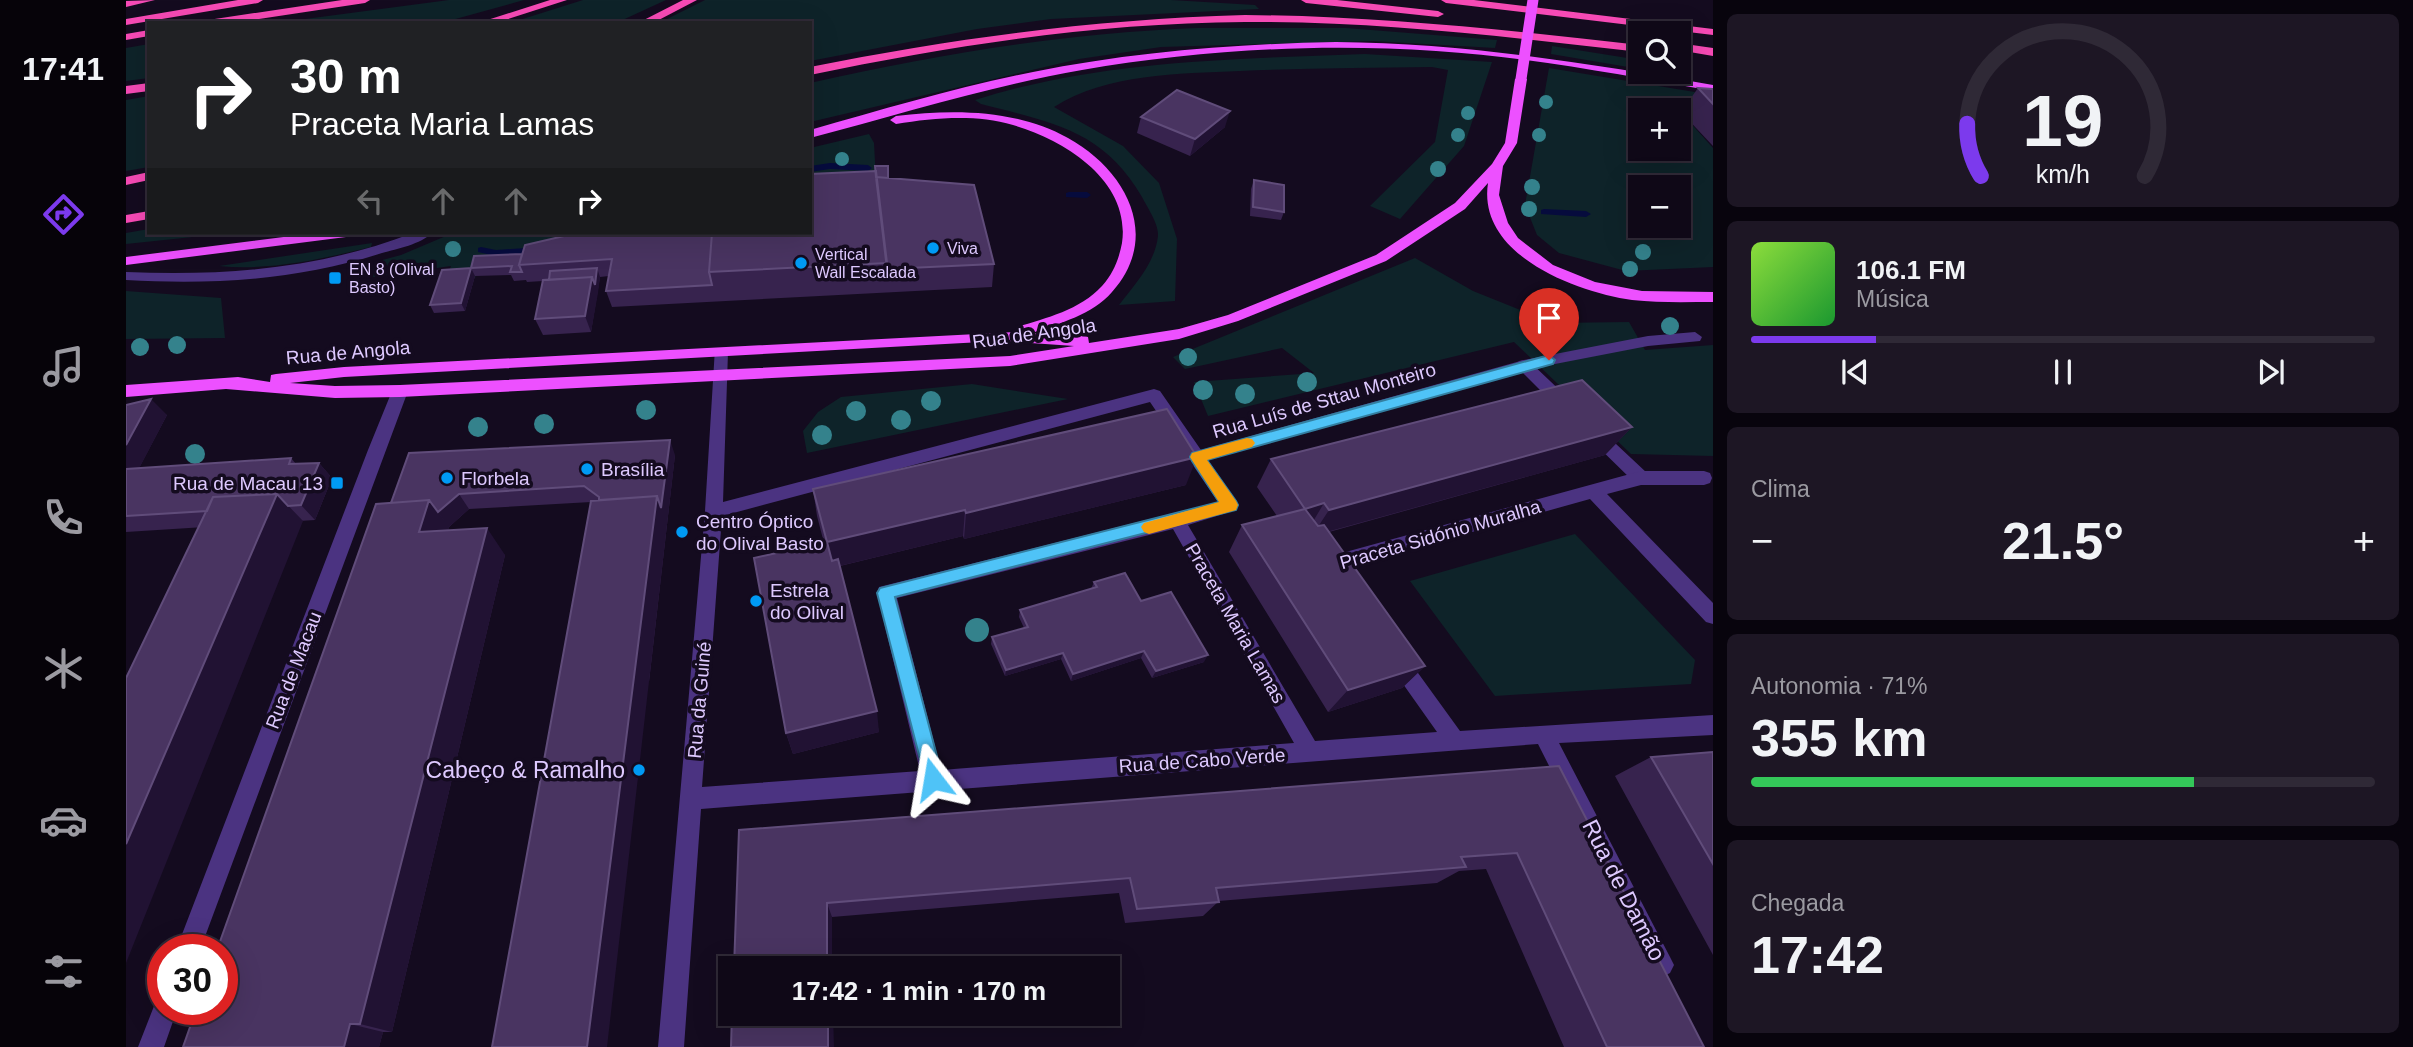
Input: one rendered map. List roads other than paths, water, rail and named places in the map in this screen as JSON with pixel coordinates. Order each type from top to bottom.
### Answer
[{"type":"highway","points":[[126,3],[133,0]]},
{"type":"highway","points":[[126,3],[149,0]]},
{"type":"highway","points":[[126,22],[258,0]]},
{"type":"highway","points":[[222,21],[365,0]]},
{"type":"highway","points":[[491,21],[562,0]]},
{"type":"highway","points":[[647,21],[692,0]]},
{"type":"highway","points":[[1306,0],[1628,38]]},
{"type":"highway","points":[[1446,0],[1713,32]]},
{"type":"highway","points":[[1535,0],[1713,25]]},
{"type":"highway","points":[[812,71],[919,49],[1020,33],[1119,23],[1210,19],[1308,19],[1410,24],[1628,48]]},
{"type":"highway","points":[[126,37],[147,33]]},
{"type":"highway","points":[[1691,48],[1713,51]]},
{"type":"highway","points":[[1691,56],[1713,59]]},
{"type":"highway","points":[[126,90],[147,86]]},
{"type":"highway","points":[[126,181],[147,176]]},
{"type":"highway","points":[[126,219],[147,215]]},
{"type":"main road","points":[[1115,343],[1147,340],[1233,318],[1348,273],[1389,253],[1460,206],[1497,166],[1511,143],[1535,0]]},
{"type":"main road","points":[[812,136],[1034,75],[1142,58],[1246,49],[1354,46],[1471,51],[1713,88]]},
{"type":"main road","points":[[812,137],[905,118],[957,114],[976,116],[1017,122],[1040,131],[1086,155],[1104,171],[1118,188],[1128,210],[1132,232],[1130,253],[1121,272],[1105,292],[1068,316],[1042,327],[1000,336]]},
{"type":"main road","points":[[1497,166],[1493,201],[1498,218],[1509,235],[1525,251],[1546,265],[1574,279],[1630,295],[1713,297]]},
{"type":"main road","points":[[126,261],[330,235]]},
{"type":"main road","name":"Rua de Angola","points":[[126,391],[344,372],[1000,336],[1115,343]]},
{"type":"main road","name":"Rua de Angola","points":[[226,384],[335,391],[400,391],[720,373],[1010,361],[1115,343]]},
{"type":"main road","name":"Rua de Angola","points":[[400,391],[474,365]]},
{"type":"street","points":[[126,276],[226,279],[313,267],[381,252],[420,235]]},
{"type":"street","name":"Rua Luís de Sttau Monteiro","points":[[714,511],[1154,395],[1197,457],[1524,365],[1648,341],[1695,337]]},
{"type":"street","name":"Rua da Guiné","points":[[671,1047],[714,511],[720,352]]},
{"type":"street","points":[[1524,365],[1641,478]]},
{"type":"street","name":"Rua de Macau","points":[[194,934],[400,391]]},
{"type":"street","points":[[1177,521],[1230,505],[1197,457]]},
{"type":"street","name":"Praceta Sidónio Muralha","points":[[1346,586],[1331,564],[1641,478],[1704,478]]},
{"type":"street","points":[[1592,491],[1713,616]]},
{"type":"street","name":"Praceta Maria Lamas","points":[[933,779],[886,593],[1177,521],[1310,752]]},
{"type":"street","points":[[1385,642],[1455,741]]},
{"type":"street","name":"Rua de Cabo Verde","points":[[691,799],[1544,734],[1713,724]]},
{"type":"street","name":"Rua de Damão","points":[[1544,734],[1673,987]]},
{"type":"street","points":[[152,1047],[160,1025]]},
{"type":"waterway","points":[[812,169],[830,166],[868,168]]},
{"type":"waterway","points":[[1069,195],[1087,195]]},
{"type":"waterway","points":[[1544,212],[1586,214]]},
{"type":"waterway","points":[[481,250],[496,253],[540,250]]},
{"type":"place","name":"Viva","points":[[933,248]]},
{"type":"place","name":"Vertical Wall Escalada","points":[[801,263]]},
{"type":"place","name":"EN 8 (Olival Basto)","points":[[335,278]]},
{"type":"place","name":"Brasília","points":[[587,469]]},
{"type":"place","name":"Florbela","points":[[447,478]]},
{"type":"place","name":"Rua de Macau 13","points":[[337,483]]},
{"type":"place","name":"Centro Óptico do Olival Basto","points":[[682,532]]},
{"type":"place","name":"Estrela do Olival","points":[[756,601]]},
{"type":"place","name":"Cabeço & Ramalho","points":[[639,770]]}]
